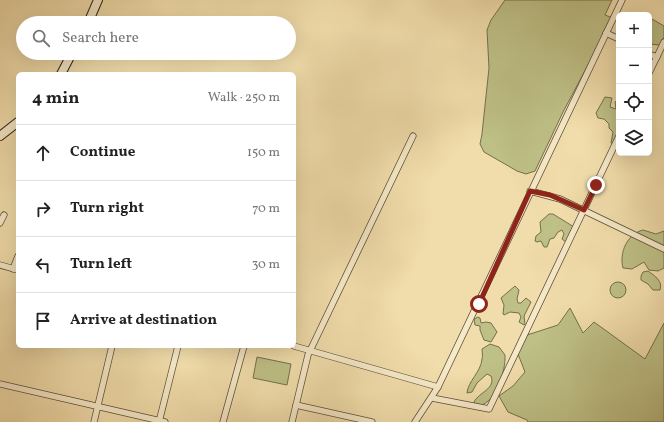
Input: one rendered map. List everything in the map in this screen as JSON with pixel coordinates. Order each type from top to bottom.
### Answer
[{"type":"street","points":[[91,16],[98,0]]},
{"type":"street","points":[[415,422],[438,387],[622,0]]},
{"type":"street","points":[[606,33],[616,38]]},
{"type":"street","points":[[652,67],[664,42]]},
{"type":"street","points":[[652,55],[657,57]]},
{"type":"street","points":[[61,72],[68,60]]},
{"type":"street","points":[[0,136],[16,124]]},
{"type":"street","points":[[292,422],[310,349],[413,136]]},
{"type":"street","points":[[432,398],[489,409],[616,142]]},
{"type":"street","points":[[530,191],[550,195],[664,249]]},
{"type":"street","points":[[0,222],[4,214]]},
{"type":"street","points":[[0,265],[15,270]]},
{"type":"street","points":[[296,346],[310,349],[370,369],[438,387]]},
{"type":"street","points":[[94,422],[112,348]]},
{"type":"street","points":[[0,384],[161,422],[178,348]]},
{"type":"street","points":[[223,422],[243,348]]},
{"type":"street","points":[[296,405],[372,422]]},
{"type":"green space","points":[[505,0],[612,0],[605,15],[613,18],[563,112],[535,171],[526,174],[517,171],[484,152],[480,144],[489,68],[487,30],[491,20]]},
{"type":"green space","points":[[652,19],[664,26],[664,42],[659,45],[652,44]]},
{"type":"green space","points":[[605,97],[612,98],[610,107],[616,109],[616,140],[613,144],[611,143],[613,132],[609,128],[609,124],[604,119],[598,118],[596,113]]},
{"type":"green space","points":[[549,214],[553,214],[574,227],[567,243],[562,239],[564,234],[562,230],[558,232],[554,238],[550,239],[547,247],[544,247],[541,241],[535,241],[536,236],[541,232],[540,222]]},
{"type":"green space","points":[[643,230],[656,234],[664,231],[664,268],[658,271],[649,270],[644,262],[632,269],[623,268],[623,250],[629,240],[637,232]]},
{"type":"green space","points":[[648,271],[659,281],[661,287],[660,290],[653,290],[648,284],[641,280],[643,272]]},
{"type":"green space","points":[[618,282],[624,284],[626,290],[624,296],[618,298],[612,296],[610,290],[612,284]]},
{"type":"green space","points":[[515,286],[519,290],[517,299],[518,303],[521,303],[526,298],[531,302],[524,316],[524,325],[519,322],[521,317],[519,313],[510,312],[504,315],[503,314],[504,305],[501,298]]},
{"type":"green space","points":[[570,308],[583,333],[594,322],[645,359],[664,323],[664,422],[528,422],[527,420],[508,412],[499,396],[513,386],[525,372],[518,354],[524,336],[558,325]]},
{"type":"green space","points":[[478,317],[480,318],[481,323],[491,323],[497,332],[491,342],[484,340],[480,326],[475,325],[474,319]]},
{"type":"green space","points":[[490,344],[499,347],[505,355],[502,378],[494,394],[489,400],[476,406],[474,402],[476,399],[491,384],[491,376],[487,374],[477,383],[472,392],[467,393],[470,384],[481,364],[482,349]]},
{"type":"green space","points":[[257,357],[291,364],[287,385],[253,378]]},
{"type":"route","points":[[479,304],[530,191],[550,195],[584,210],[596,185]]}]
